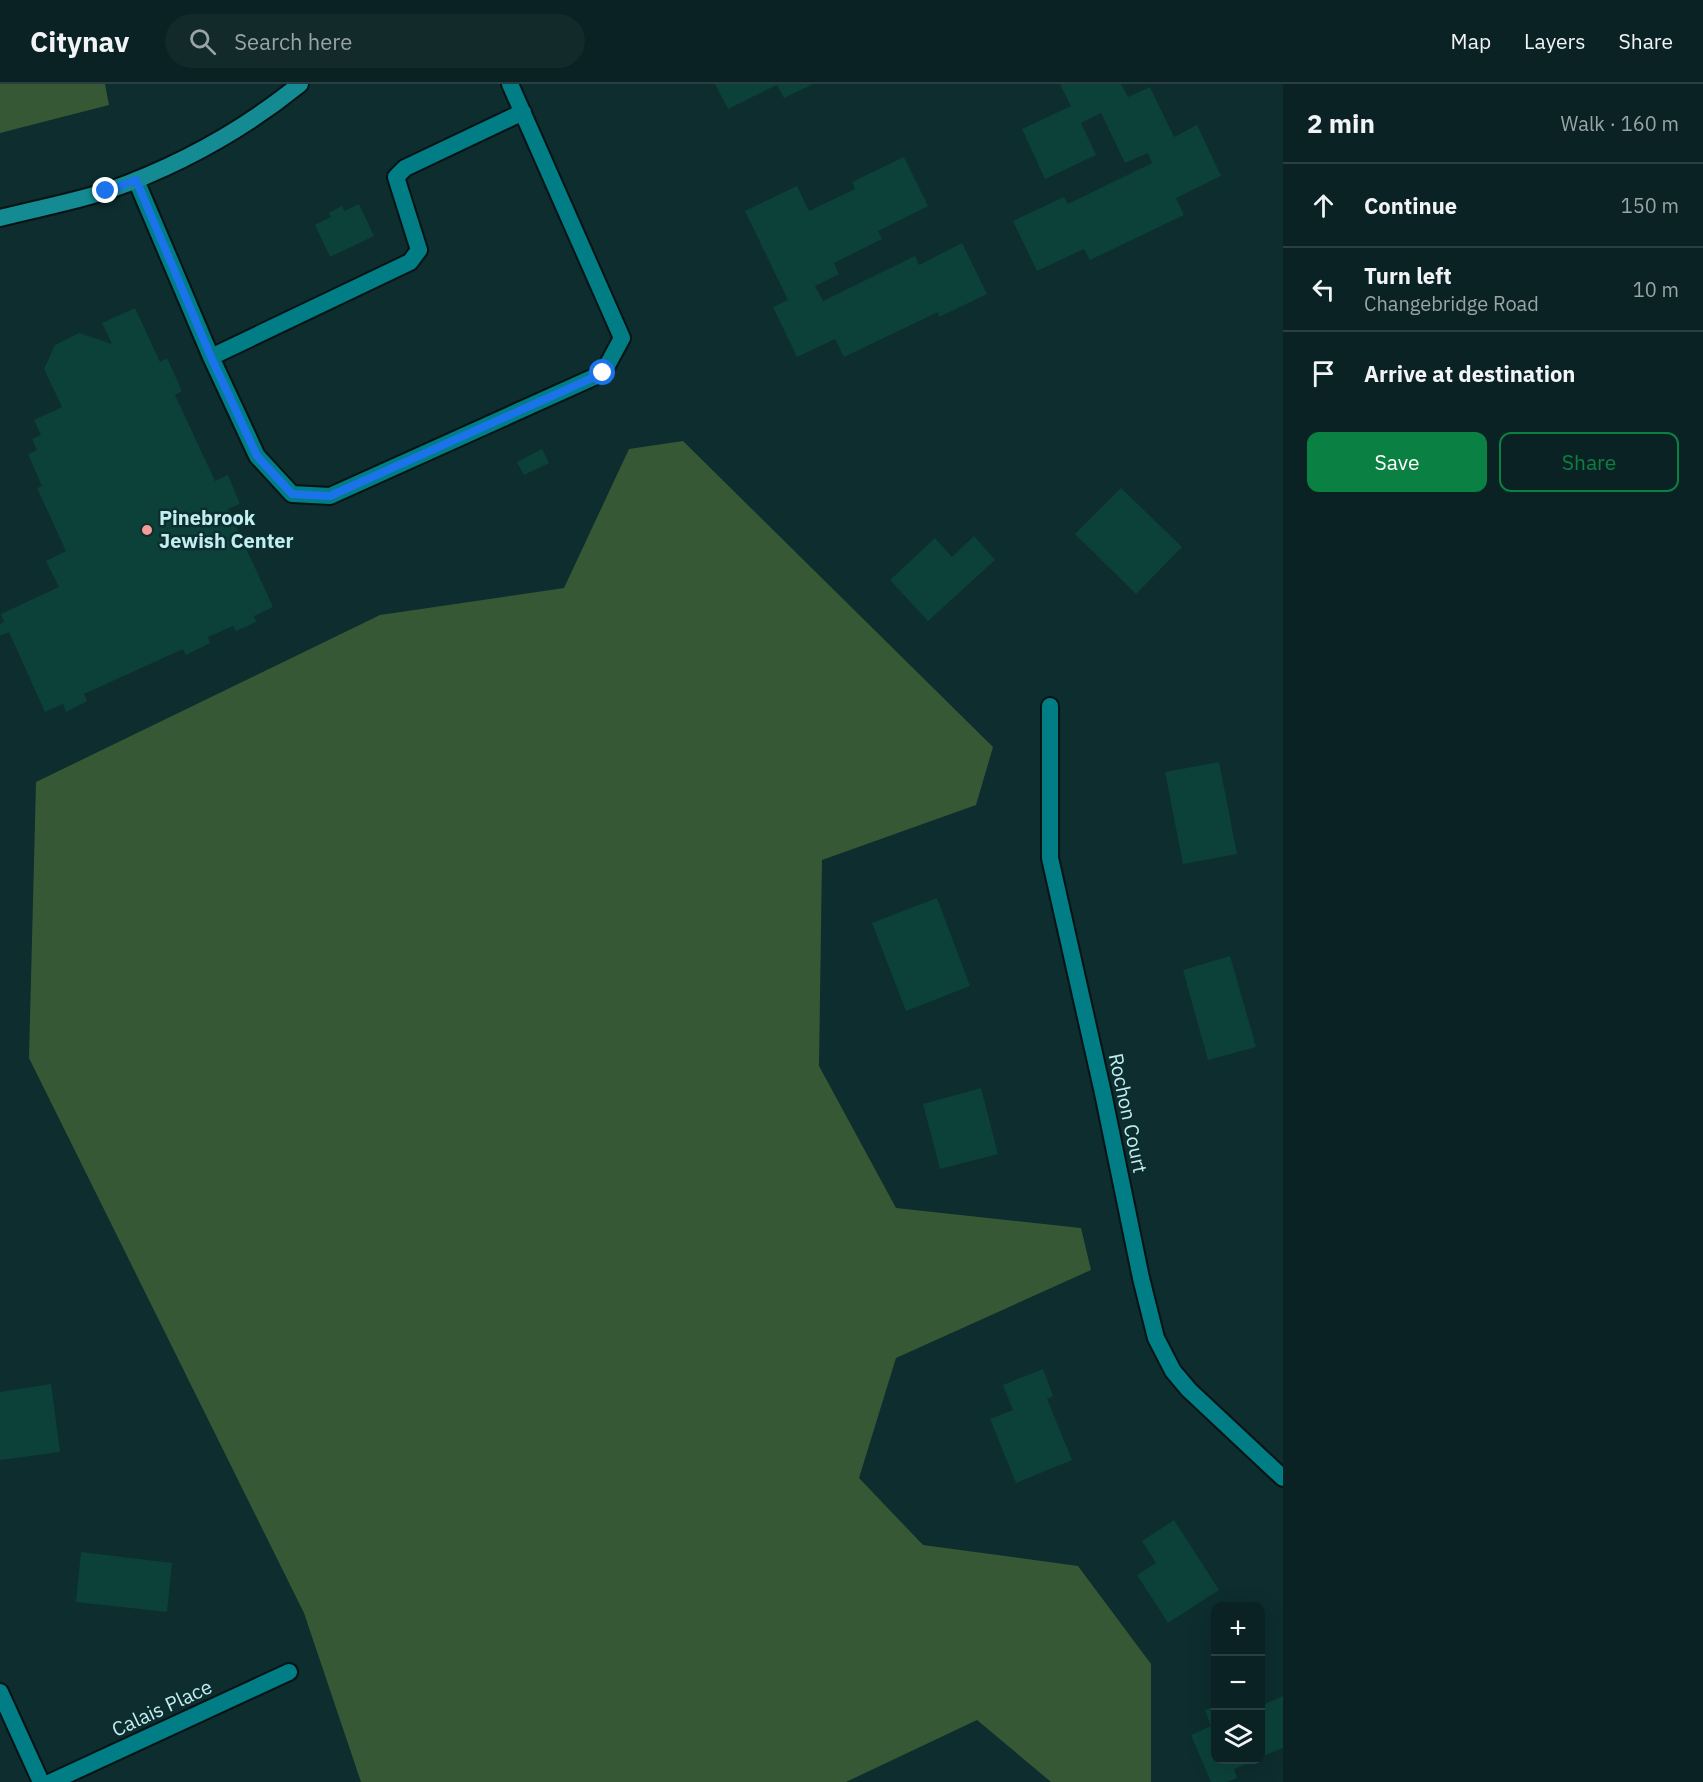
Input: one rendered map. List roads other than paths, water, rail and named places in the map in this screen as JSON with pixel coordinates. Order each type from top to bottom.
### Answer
[{"type":"main road","points":[[0,218],[106,191],[163,169],[219,141],[271,108],[300,84]]},
{"type":"street","points":[[136,180],[211,357],[257,456],[292,494],[330,496],[603,373],[622,338],[510,84]]},
{"type":"street","points":[[211,357],[410,262],[419,250],[396,177],[405,168],[523,112]]},
{"type":"street","name":"Rochon Court","points":[[1050,706],[1050,858],[1156,1338],[1173,1371],[1189,1390],[1283,1478]]},
{"type":"street","name":"Calais Place","points":[[51,1782],[290,1672]]},
{"type":"street","points":[[0,1692],[41,1782]]},
{"type":"place","name":"Pinebrook Jewish Center","points":[[147,530]]}]
